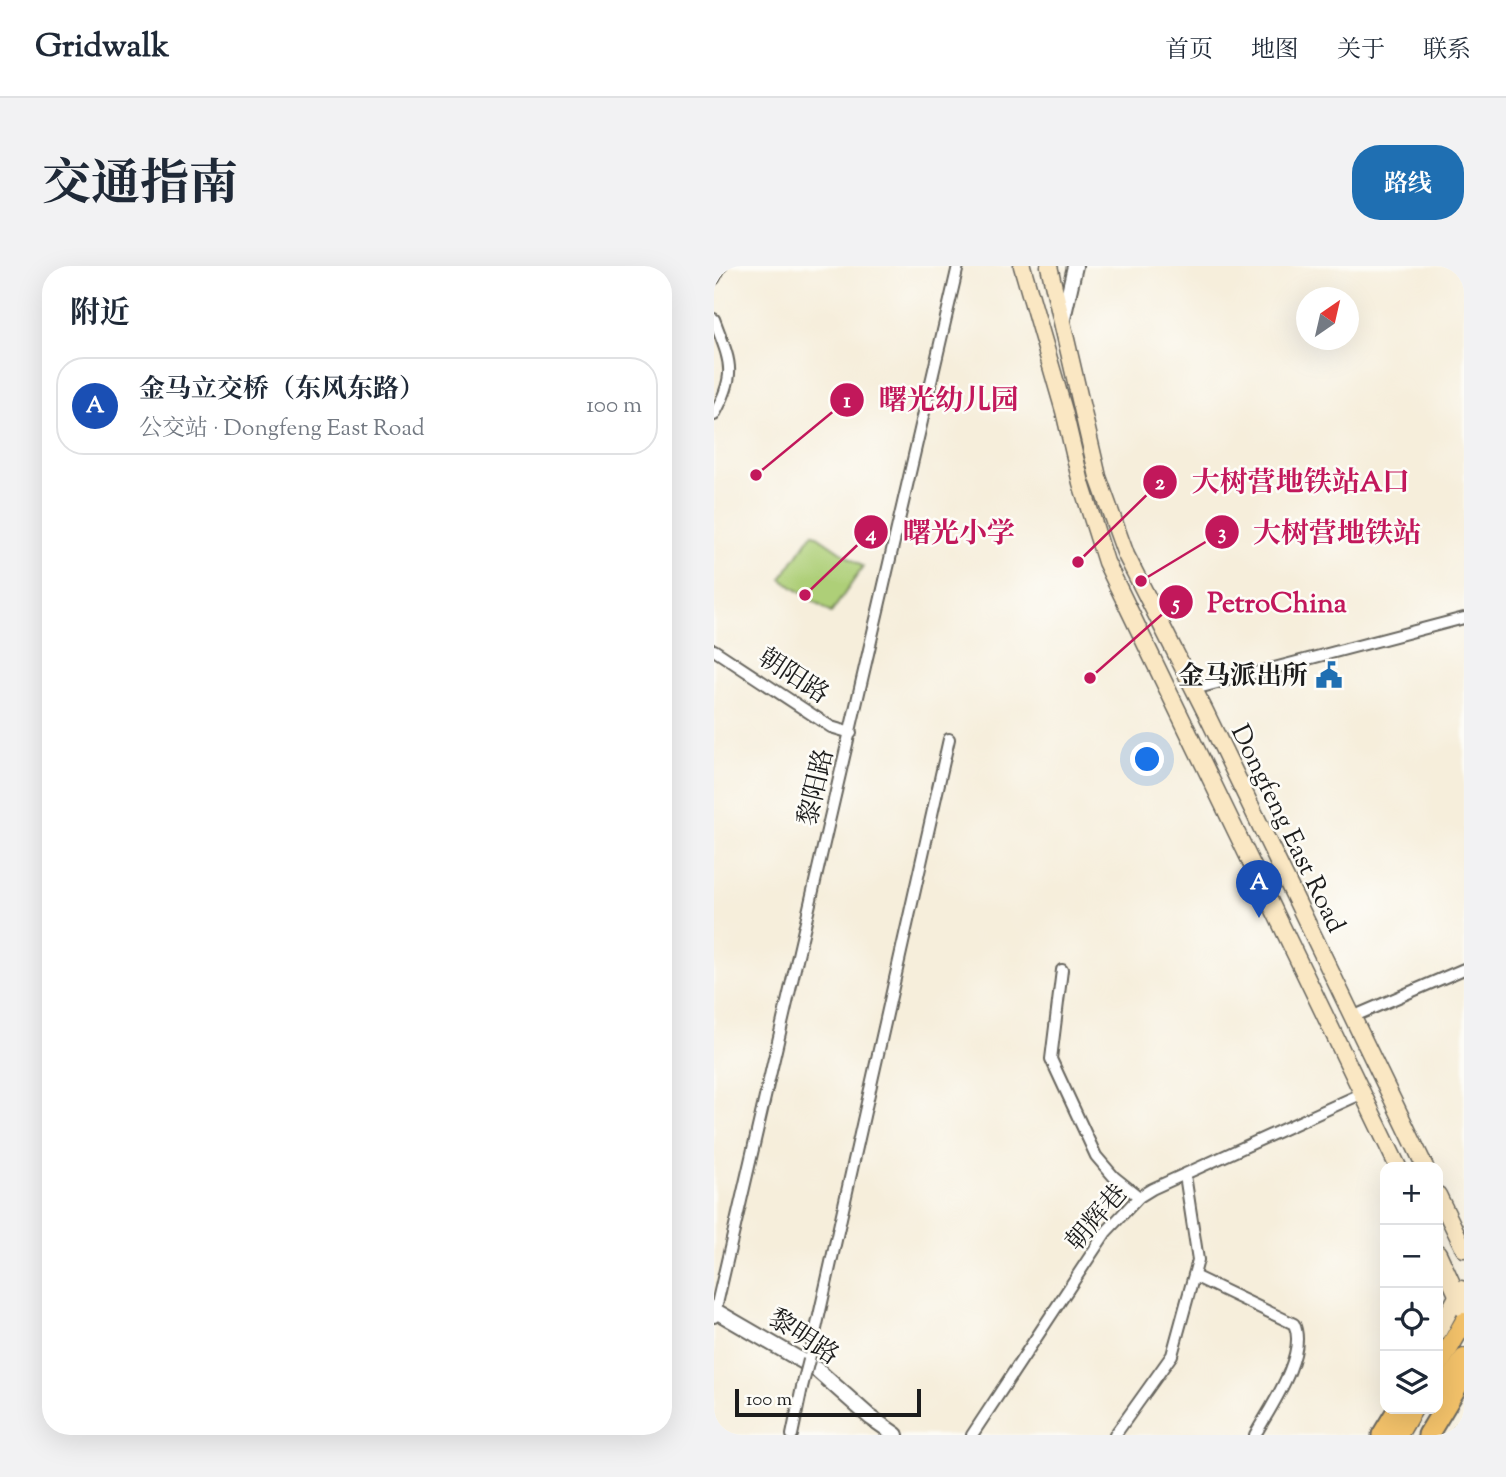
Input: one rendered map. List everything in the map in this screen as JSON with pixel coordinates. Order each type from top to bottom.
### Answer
[{"type":"highway","points":[[1429,1435],[1464,1375]]},
{"type":"highway","points":[[1379,1435],[1398,1414]]},
{"type":"main road","name":"Dongfeng East Road","points":[[1022,266],[1064,411],[1081,483],[1106,562],[1396,1162]]},
{"type":"main road","name":"Dongfeng East Road","points":[[1049,266],[1098,477],[1126,555],[1194,689],[1423,1162]]},
{"type":"main road","points":[[1443,1202],[1454,1216],[1464,1219]]},
{"type":"main road","points":[[1443,1205],[1464,1249]]},
{"type":"main road","points":[[1443,1262],[1462,1296],[1443,1324]]},
{"type":"main road","points":[[1443,1358],[1464,1322]]},
{"type":"main road","points":[[1443,1393],[1464,1358]]},
{"type":"main road","points":[[1398,1435],[1401,1414]]},
{"type":"main road","points":[[1417,1435],[1430,1414]]},
{"type":"street","points":[[714,279],[721,266]]},
{"type":"street","name":"黎阳路","points":[[715,1313],[958,266]]},
{"type":"street","points":[[1062,323],[1076,266]]},
{"type":"street","points":[[714,319],[730,362],[723,399],[714,415]]},
{"type":"street","points":[[1194,689],[1464,618]]},
{"type":"street","name":"朝阳路","points":[[714,650],[831,727],[851,733]]},
{"type":"street","points":[[792,1435],[949,739]]},
{"type":"street","points":[[1352,1017],[1464,969]]},
{"type":"street","points":[[1062,970],[1051,1059],[1096,1156],[1114,1177],[1139,1198]]},
{"type":"street","name":"朝辉巷","points":[[972,1435],[1106,1231],[1139,1198],[1153,1189],[1363,1093]]},
{"type":"street","points":[[1115,1435],[1172,1355],[1194,1276],[1198,1260],[1185,1175]]},
{"type":"street","points":[[1194,1276],[1294,1324],[1298,1333],[1294,1360],[1255,1435]]},
{"type":"street","name":"黎明路","points":[[715,1313],[816,1369],[870,1417],[896,1435]]},
{"type":"green space","points":[[813,533],[863,567],[831,613],[781,579]]},
{"type":"place","name":"曙光幼儿园","points":[[756,475]]},
{"type":"place","name":"大树营地铁站A口","points":[[1078,562]]},
{"type":"place","name":"大树营地铁站","points":[[1141,581]]},
{"type":"place","name":"曙光小学","points":[[805,595]]},
{"type":"place","name":"金马派出所","points":[[1329,675]]},
{"type":"place","name":"PetroChina","points":[[1090,678]]},
{"type":"place","name":"金马立交桥（东风东路）","points":[[1259,918]]}]
